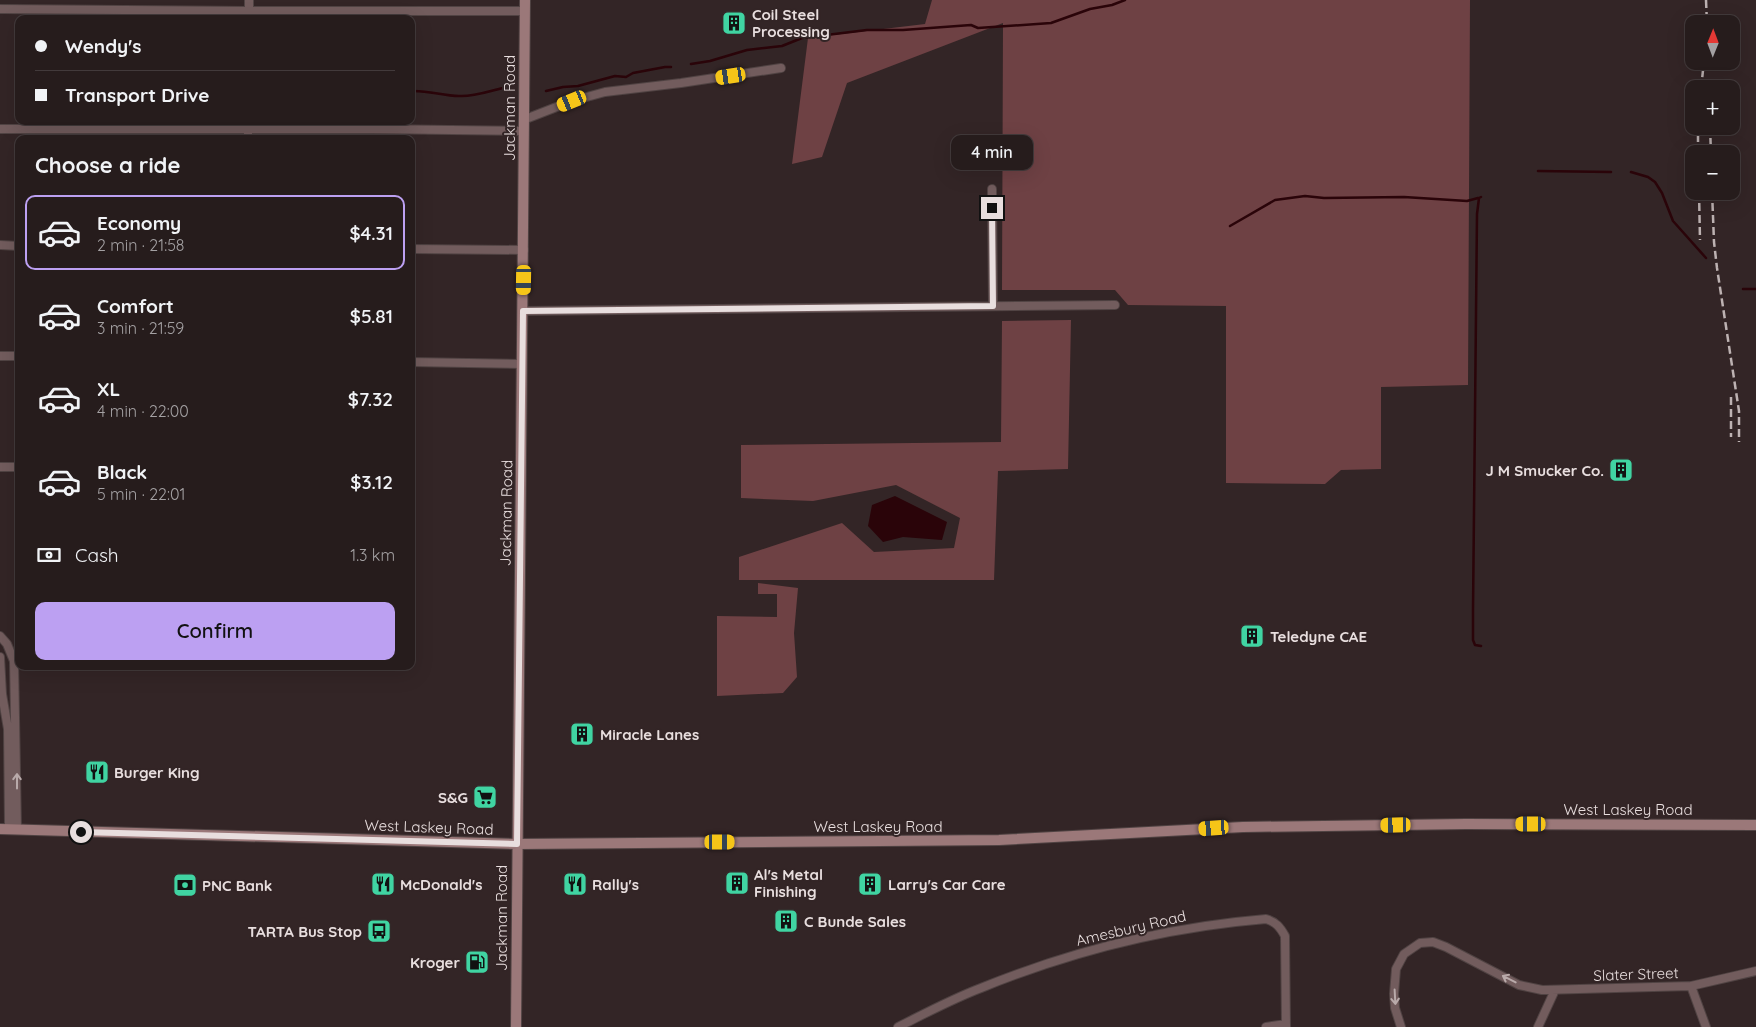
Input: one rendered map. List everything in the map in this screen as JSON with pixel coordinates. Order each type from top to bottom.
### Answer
[{"type":"main road","name":"Jackman Road","points":[[516,1027],[525,0]]},
{"type":"main road","name":"West Laskey Road","points":[[9,829],[517,844],[999,840],[1243,827],[1466,824],[1756,825]]},
{"type":"street","points":[[249,0],[249,15]]},
{"type":"street","points":[[0,9],[249,15],[525,11]]},
{"type":"street","points":[[523,120],[572,101],[605,92],[781,68]]},
{"type":"street","points":[[0,130],[248,135],[372,129],[523,131]]},
{"type":"street","points":[[992,189],[993,306]]},
{"type":"street","points":[[0,245],[15,246]]},
{"type":"street","points":[[415,249],[524,250]]},
{"type":"street","points":[[523,311],[1115,305]]},
{"type":"street","points":[[0,356],[15,356]]},
{"type":"street","points":[[415,362],[522,364]]},
{"type":"street","points":[[0,467],[15,468]]},
{"type":"street","points":[[0,636],[7,644],[14,661],[9,829]]},
{"type":"street","points":[[0,657],[2,694],[8,728],[9,829]]},
{"type":"street","name":"Amesbury Road","points":[[898,1027],[981,988],[1084,952],[1178,930],[1266,919],[1274,921],[1281,927],[1285,936],[1286,1025]]},
{"type":"street","name":"Slater Street","points":[[1401,1027],[1395,1008],[1396,969],[1404,954],[1420,943],[1433,942],[1446,947],[1518,984],[1542,990],[1691,986],[1756,971]]},
{"type":"street","points":[[1691,986],[1706,1027]]},
{"type":"street","points":[[1538,1027],[1555,990]]},
{"type":"street","points":[[1266,1027],[1286,1025]]},
{"type":"shaded area","points":[[932,0],[1470,0],[1468,385],[1381,387],[1381,469],[1341,470],[1325,484],[1226,483],[1226,306],[1128,305],[1115,290],[1002,290],[1003,23],[847,83],[822,157],[792,164],[808,38],[925,24]]},
{"type":"shaded area","points":[[1071,320],[1068,469],[998,471],[994,580],[739,580],[739,557],[842,523],[874,552],[954,548],[960,518],[896,485],[813,501],[741,498],[741,445],[1001,442],[1002,321]]},
{"type":"shaded area","points":[[895,496],[947,522],[942,540],[903,537],[883,542],[868,526],[872,505]]},
{"type":"shaded area","points":[[758,583],[798,588],[794,633],[797,677],[783,693],[717,696],[717,616],[777,617],[777,594],[758,594]]},
{"type":"waterway","points":[[691,64],[710,61],[747,50],[782,46],[802,38],[867,30],[903,30],[971,25],[978,28],[1051,23],[1090,9],[1112,5],[1125,0]]},
{"type":"waterway","points":[[546,91],[578,86],[615,76],[626,77],[633,73],[671,67]]},
{"type":"waterway","points":[[415,91],[465,96],[503,88]]},
{"type":"waterway","points":[[1538,171],[1611,172]]},
{"type":"waterway","points":[[1631,172],[1648,177],[1655,182],[1662,193],[1673,221],[1706,258]]},
{"type":"waterway","points":[[1230,226],[1275,200],[1305,196],[1324,198],[1404,197],[1467,201],[1478,198]]},
{"type":"waterway","points":[[1481,197],[1479,198],[1477,214],[1473,640],[1475,645],[1481,646]]},
{"type":"waterway","points":[[1743,289],[1756,289]]},
{"type":"railway","points":[[1706,0],[1707,15]]},
{"type":"railway","points":[[1702,80],[1703,70]]},
{"type":"railway","points":[[1698,135],[1698,145]]},
{"type":"railway","points":[[1710,135],[1711,145]]},
{"type":"railway","points":[[1699,200],[1700,240]]},
{"type":"railway","points":[[1712,200],[1717,268],[1739,411],[1739,442]]},
{"type":"railway","points":[[1731,397],[1731,437]]},
{"type":"place","name":"Coil Steel Processing","points":[[734,23]]},
{"type":"place","name":"J M Smucker Co.","points":[[1621,470]]},
{"type":"place","name":"Teledyne CAE","points":[[1252,636]]},
{"type":"place","name":"Miracle Lanes","points":[[582,734]]},
{"type":"place","name":"Burger King","points":[[97,772]]},
{"type":"place","name":"S&G","points":[[485,797]]},
{"type":"place","name":"Al's Metal Finishing","points":[[737,883]]},
{"type":"place","name":"McDonald's","points":[[383,884]]},
{"type":"place","name":"Rally's","points":[[575,884]]},
{"type":"place","name":"Larry's Car Care","points":[[870,884]]},
{"type":"place","name":"PNC Bank","points":[[185,885]]},
{"type":"place","name":"C Bunde Sales","points":[[786,921]]},
{"type":"place","name":"TARTA Bus Stop","points":[[379,931]]},
{"type":"place","name":"Kroger","points":[[477,962]]},
{"type":"route","points":[[81,832],[517,844],[523,311],[993,306],[992,208]]}]
